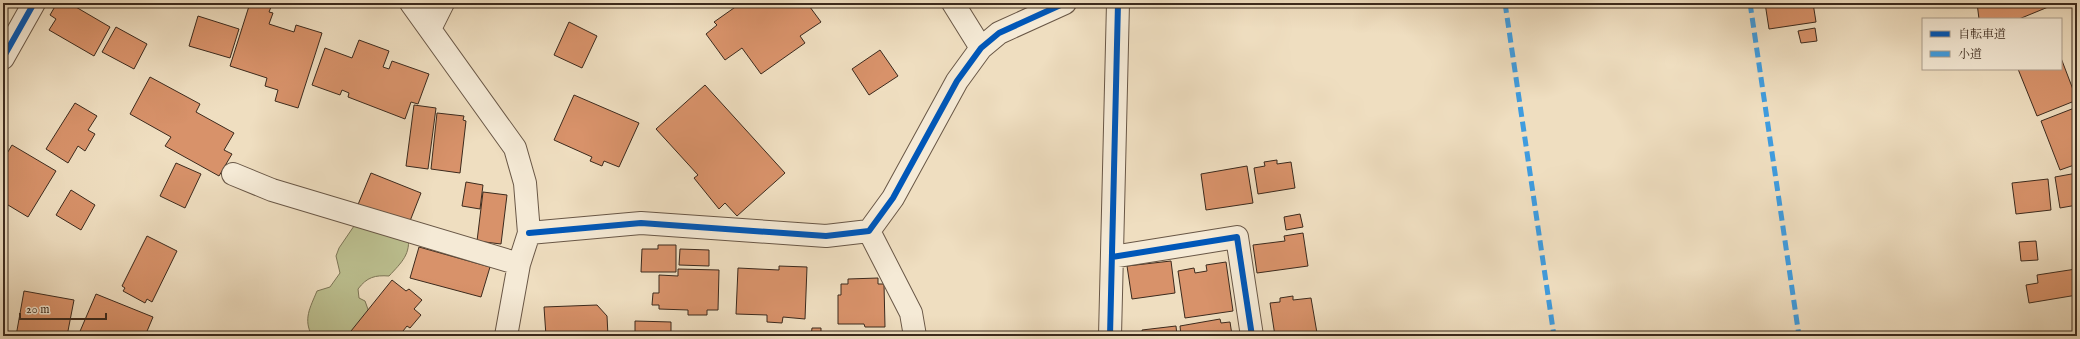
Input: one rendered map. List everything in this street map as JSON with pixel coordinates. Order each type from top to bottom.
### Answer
[{"type":"street","points":[[3,58],[34,3]]},
{"type":"street","points":[[411,3],[515,148],[525,183],[529,234],[518,264],[506,336]]},
{"type":"street","points":[[430,29],[443,3]]},
{"type":"street","points":[[953,3],[981,48]]},
{"type":"street","points":[[529,234],[641,223],[826,236],[869,231],[893,198],[957,80],[981,48],[999,33],[1065,3]]},
{"type":"street","points":[[1110,336],[1118,3]]},
{"type":"street","points":[[233,174],[272,190],[518,264]]},
{"type":"street","points":[[869,231],[911,313],[915,336]]},
{"type":"street","points":[[1112,257],[1237,237],[1252,336]]},
{"type":"green space","points":[[368,225],[408,235],[409,242],[407,253],[389,276],[380,276],[368,279],[358,289],[359,298],[365,301],[370,315],[367,336],[312,336],[309,330],[308,314],[317,291],[330,287],[340,273],[336,256],[339,248],[354,226]]},
{"type":"building","points":[[57,3],[63,7],[65,3],[69,3],[110,27],[94,56],[49,30],[56,19],[50,15]]},
{"type":"building","points":[[250,3],[259,3],[271,7],[269,12],[273,13],[269,24],[294,32],[296,25],[322,33],[298,108],[275,101],[278,90],[265,86],[267,78],[230,66]]},
{"type":"building","points":[[741,3],[807,3],[821,22],[800,36],[805,43],[761,74],[742,48],[725,60],[706,34],[717,25],[714,22]]},
{"type":"building","points":[[1765,3],[1813,3],[1816,22],[1769,29]]},
{"type":"building","points":[[1977,3],[2052,3],[2053,5],[2021,18],[1979,18]]},
{"type":"building","points":[[198,16],[239,29],[230,58],[189,46]]},
{"type":"building","points":[[569,22],[597,36],[582,68],[554,55]]},
{"type":"building","points":[[116,27],[147,44],[134,69],[102,52]]},
{"type":"building","points":[[1815,28],[1817,41],[1801,43],[1798,31]]},
{"type":"building","points":[[359,40],[389,51],[383,67],[389,69],[392,61],[429,74],[418,104],[411,102],[405,119],[348,97],[349,93],[342,90],[340,95],[312,85],[325,48],[352,58]]},
{"type":"building","points":[[880,50],[898,76],[869,95],[852,69]]},
{"type":"building","points":[[2062,61],[2077,100],[2037,116],[2018,70],[2062,70]]},
{"type":"building","points":[[150,77],[200,104],[196,112],[234,133],[224,150],[232,154],[219,176],[165,146],[171,137],[130,114]]},
{"type":"building","points":[[705,85],[785,173],[737,216],[725,203],[719,209],[694,178],[698,175],[656,129]]},
{"type":"building","points":[[574,95],[639,123],[619,167],[604,161],[602,166],[590,161],[592,157],[554,140]]},
{"type":"building","points":[[75,103],[97,116],[88,130],[95,134],[85,151],[78,146],[68,163],[46,149]]},
{"type":"building","points":[[414,105],[436,108],[428,169],[406,166]]},
{"type":"building","points":[[2077,107],[2077,164],[2060,170],[2041,121]]},
{"type":"building","points":[[437,113],[464,116],[463,120],[466,121],[460,173],[431,169]]},
{"type":"building","points":[[12,145],[56,171],[28,217],[3,202],[3,160]]},
{"type":"building","points":[[1277,160],[1277,164],[1291,162],[1295,188],[1258,194],[1254,168],[1265,166],[1264,162]]},
{"type":"building","points":[[176,163],[201,174],[185,208],[160,196]]},
{"type":"building","points":[[1247,166],[1253,203],[1206,210],[1201,174]]},
{"type":"building","points":[[371,173],[421,193],[410,221],[357,207]]},
{"type":"building","points":[[2077,173],[2077,205],[2060,208],[2055,177]]},
{"type":"building","points":[[2048,179],[2051,210],[2016,214],[2012,183]]},
{"type":"building","points":[[466,182],[483,185],[480,209],[462,206]]},
{"type":"building","points":[[71,190],[95,205],[81,230],[56,215]]},
{"type":"building","points":[[483,192],[507,195],[501,244],[477,241]]},
{"type":"building","points":[[1300,214],[1303,227],[1286,230],[1284,217]]},
{"type":"building","points":[[1303,233],[1308,266],[1257,273],[1253,245],[1285,241],[1284,236]]},
{"type":"building","points":[[147,236],[177,251],[152,302],[147,299],[145,303],[123,291],[125,288],[122,286]]},
{"type":"building","points":[[2036,241],[2038,260],[2021,261],[2019,242]]},
{"type":"building","points":[[658,245],[676,245],[676,272],[641,272],[642,249],[658,249]]},
{"type":"building","points":[[419,247],[490,267],[481,297],[410,278]]},
{"type":"building","points":[[680,249],[709,250],[709,266],[679,265]]},
{"type":"building","points":[[1171,261],[1175,293],[1132,299],[1127,266]]},
{"type":"building","points":[[1226,262],[1233,311],[1185,318],[1178,271],[1194,268],[1195,273],[1207,271],[1206,265]]},
{"type":"building","points":[[779,266],[807,267],[805,319],[783,317],[782,323],[767,322],[767,315],[736,314],[738,268],[779,270]]},
{"type":"building","points":[[678,269],[719,270],[718,310],[707,310],[707,315],[688,315],[688,310],[659,309],[659,305],[652,305],[653,293],[659,293],[659,275],[678,276]]},
{"type":"building","points":[[2076,269],[2077,295],[2029,303],[2026,285],[2038,283],[2037,275]]},
{"type":"building","points":[[878,278],[878,284],[884,284],[885,327],[865,327],[864,324],[838,324],[838,295],[841,295],[841,284],[848,284],[848,279]]},
{"type":"building","points":[[392,280],[406,291],[409,289],[422,300],[414,309],[421,315],[410,328],[407,326],[399,336],[347,336]]},
{"type":"building","points":[[24,291],[74,300],[67,336],[16,336]]},
{"type":"building","points":[[96,294],[153,317],[145,336],[78,336]]},
{"type":"building","points":[[1293,296],[1293,300],[1311,298],[1317,333],[1295,336],[1275,336],[1270,303],[1280,302],[1280,298]]},
{"type":"building","points":[[597,305],[607,316],[608,336],[546,336],[544,307]]},
{"type":"building","points":[[1220,319],[1221,323],[1230,322],[1232,335],[1181,336],[1180,326]]},
{"type":"building","points":[[635,321],[671,322],[671,336],[635,336]]},
{"type":"building","points":[[1176,326],[1177,336],[1143,336],[1142,330]]},
{"type":"building","points":[[812,328],[821,328],[821,336],[811,336]]},
{"type":"marked path","points":[[1505,3],[1554,336]]},
{"type":"marked path","points":[[1750,3],[1799,336]]},
{"type":"cycle path","points":[[3,58],[34,3]]},
{"type":"cycle path","points":[[529,233],[641,223],[826,236],[869,231],[893,198],[957,81],[981,48],[999,33],[1065,3]]},
{"type":"cycle path","points":[[1110,336],[1118,3]]},
{"type":"cycle path","points":[[1112,257],[1237,237],[1252,336]]}]
